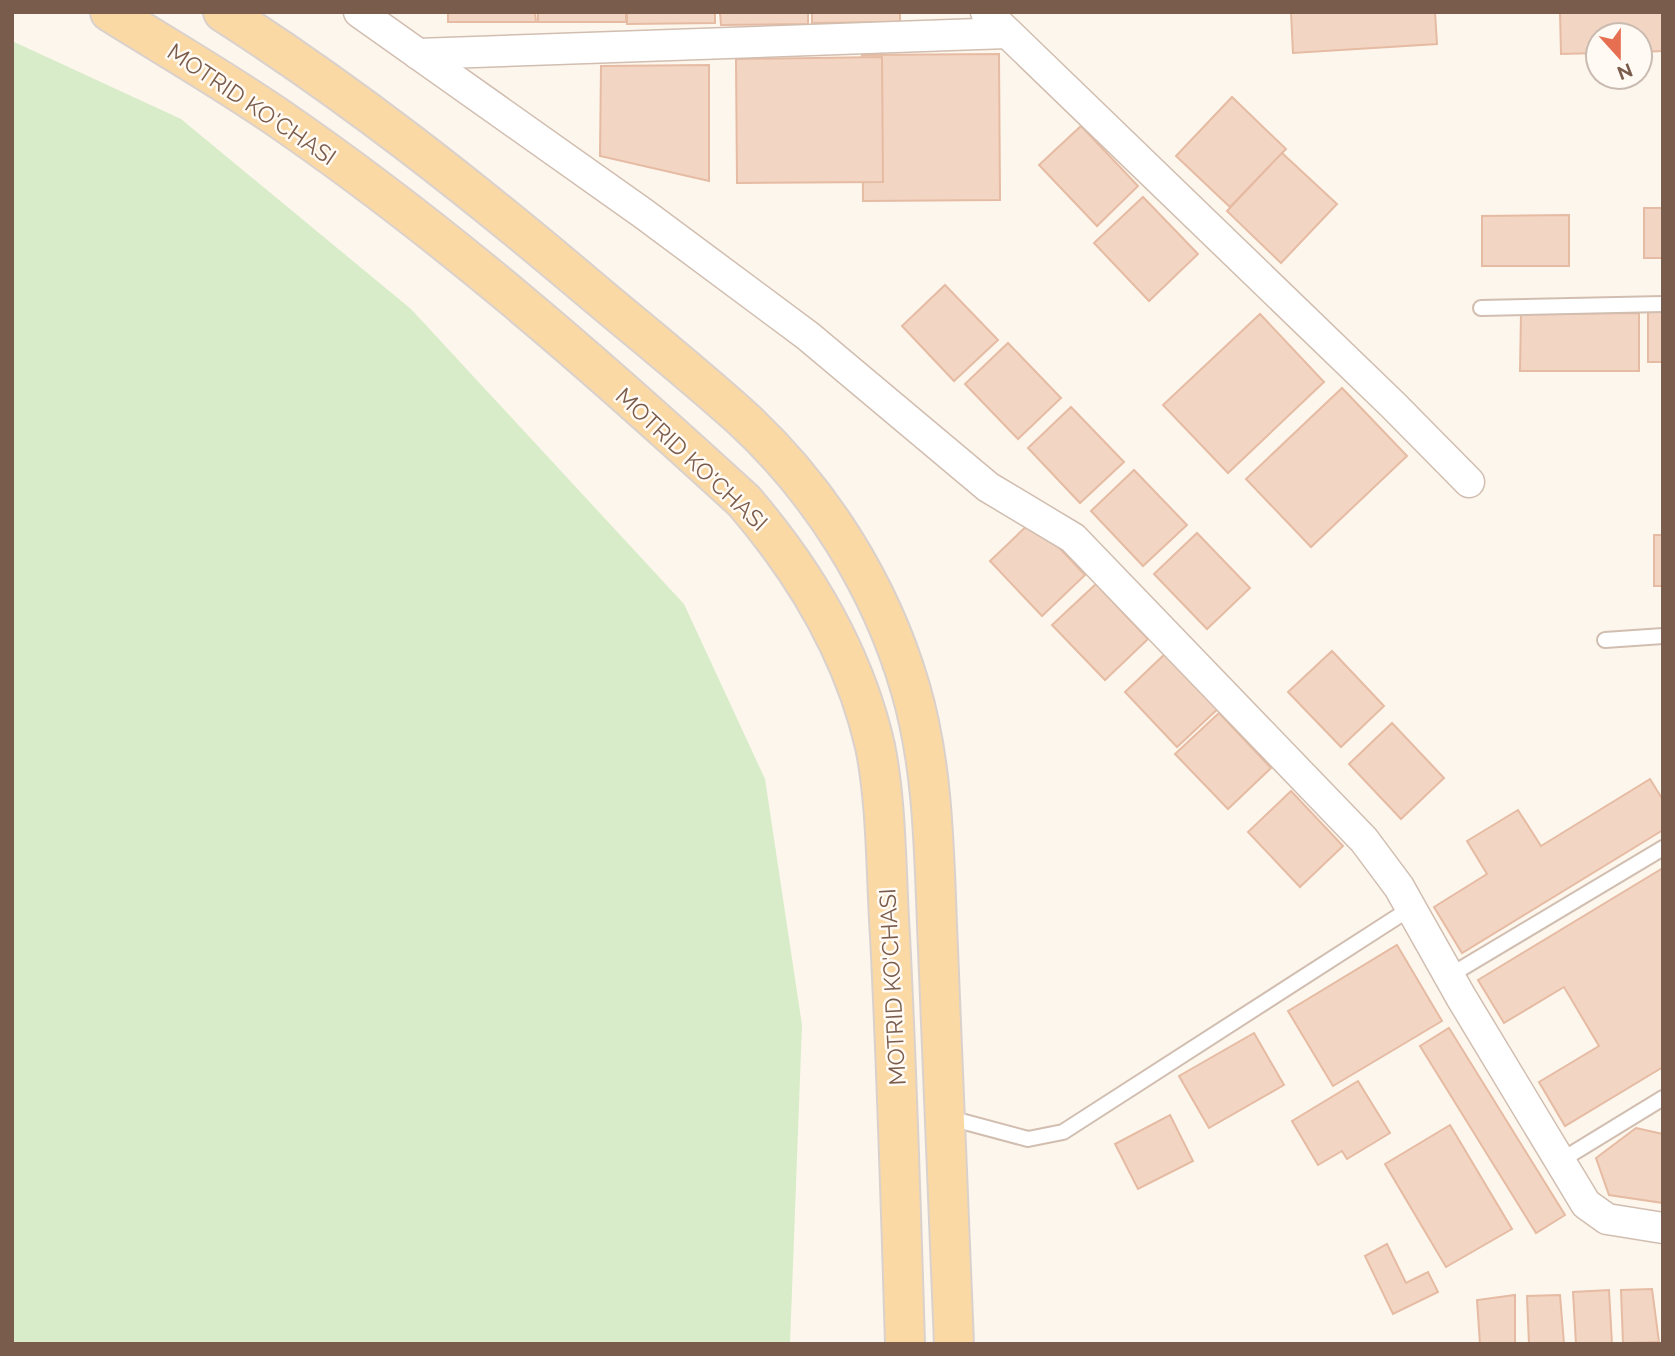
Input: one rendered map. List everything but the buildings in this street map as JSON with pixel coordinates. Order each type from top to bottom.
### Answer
[{"type":"main road","name":"MOTRID KO'CHASI","points":[[110,12],[276,116],[389,198],[500,286],[744,501],[769,531],[812,593],[833,633],[864,709],[875,748],[898,1076],[905,1344]]},
{"type":"main road","name":"MOTRID KO'CHASI","points":[[223,12],[297,59],[412,142],[743,419],[791,470],[834,524],[879,605],[897,646],[921,730],[931,820],[954,1344]]},
{"type":"street","points":[[359,12],[644,214],[808,336],[988,486],[1073,538],[1364,839],[1399,887],[1586,1204],[1607,1219],[1663,1228]]},
{"type":"street","points":[[986,12],[1393,405],[1469,482]]},
{"type":"street","points":[[418,54],[1007,33]]},
{"type":"lane","points":[[1481,308],[1663,304]]},
{"type":"lane","points":[[1605,639],[1663,636]]},
{"type":"lane","points":[[1450,976],[1663,848]]},
{"type":"lane","points":[[945,1117],[1028,1139],[1063,1132],[1411,908]]},
{"type":"lane","points":[[1560,1161],[1663,1098]]},
{"type":"green space","points":[[12,41],[181,119],[411,309],[684,604],[765,779],[802,1025],[790,1344],[12,1344]]}]
